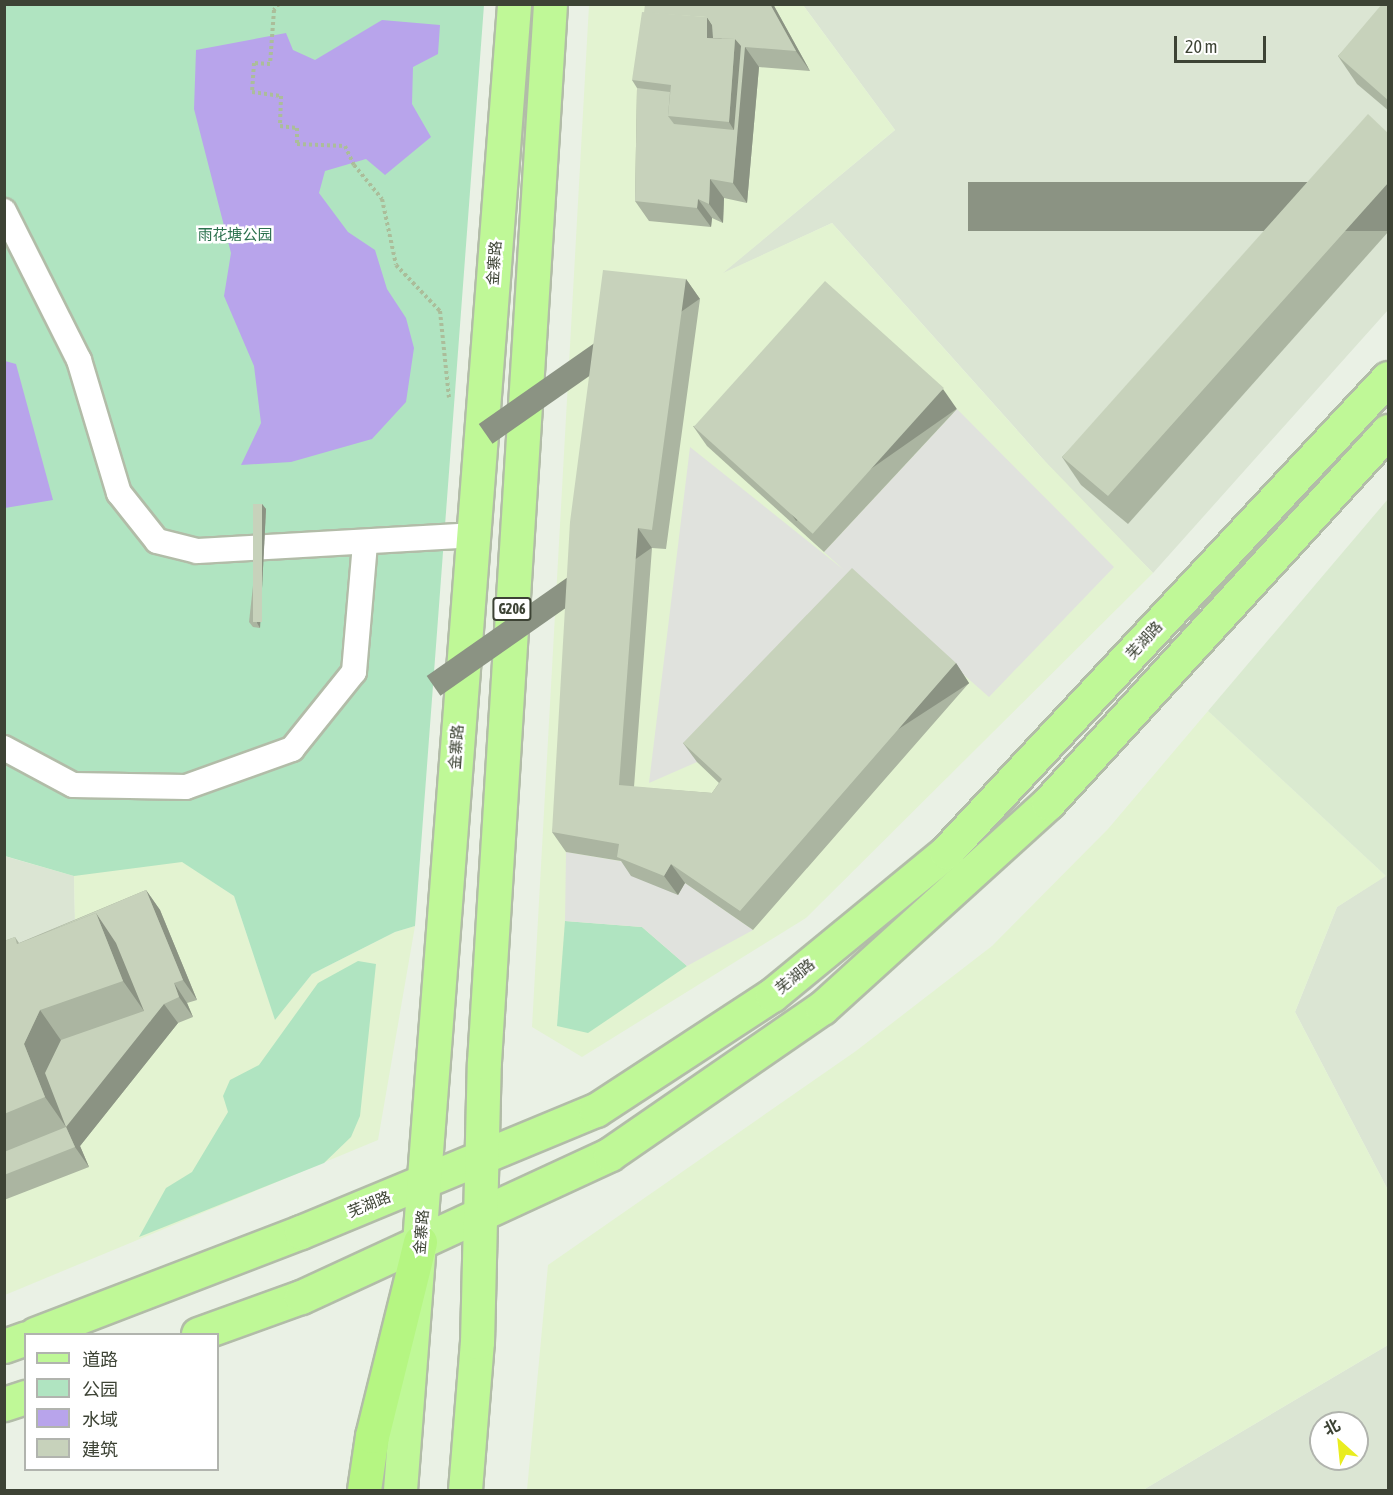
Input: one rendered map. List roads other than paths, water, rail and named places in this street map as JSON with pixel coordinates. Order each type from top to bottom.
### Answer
[{"type":"highway","points":[[364,1491],[372,1436],[420,1242]]},
{"type":"main road","name":"金寨路","points":[[400,1491],[514,4]]},
{"type":"main road","name":"G206","points":[[481,1214],[484,1062],[550,4]]},
{"type":"main road","name":"芜湖路","points":[[40,1333],[425,1181],[596,1110],[772,995],[946,852],[1389,378]]},
{"type":"main road","points":[[203,1333],[301,1297],[610,1154],[822,1008],[1048,803],[1389,432]]},
{"type":"main road","points":[[465,1491],[477,1342],[481,1214]]},
{"type":"main road","points":[[4,1346],[24,1339]]},
{"type":"main road","points":[[4,1404],[24,1398]]},
{"type":"street","points":[[4,211],[79,360],[119,493],[157,541],[197,551],[473,535]]},
{"type":"street","points":[[4,748],[73,785],[186,787],[292,749],[354,672],[365,543]]},
{"type":"water","points":[[382,20],[440,25],[438,54],[413,67],[412,104],[431,137],[385,175],[366,159],[325,171],[319,193],[348,232],[375,250],[387,289],[406,318],[414,348],[406,402],[372,439],[291,462],[241,465],[261,423],[254,366],[224,296],[231,253],[194,109],[196,50],[286,33],[293,50],[315,60]]},
{"type":"water","points":[[5,361],[16,364],[53,500],[5,508]]},
{"type":"park label","name":"雨花塘公园","points":[[235,235]]}]
